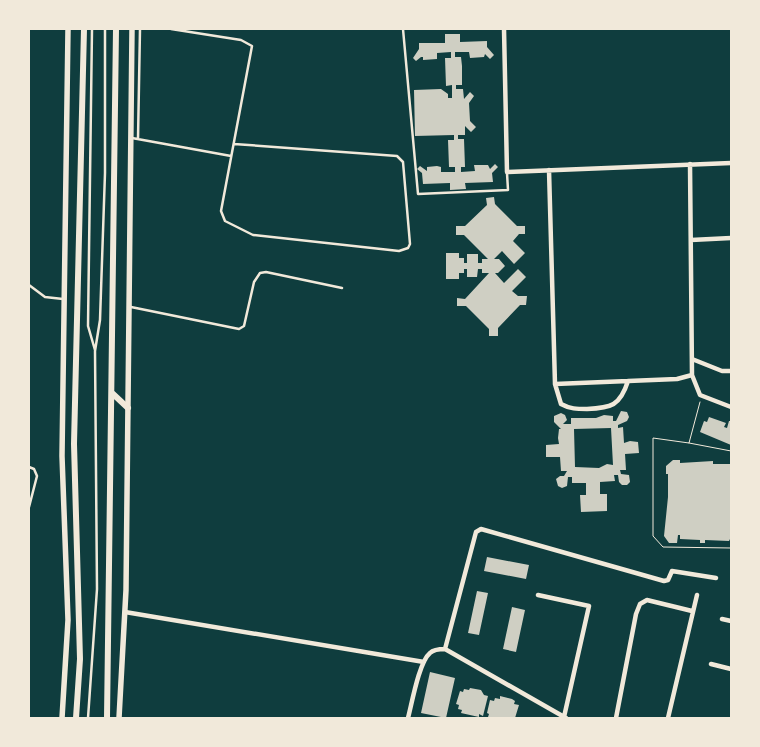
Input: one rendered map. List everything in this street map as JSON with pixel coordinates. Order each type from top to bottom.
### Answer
[{"type":"main road","points":[[76,718],[80,659],[74,444],[84,29]]},
{"type":"main road","points":[[107,718],[116,29]]},
{"type":"main road","points":[[112,393],[128,408]]},
{"type":"street","points":[[62,718],[68,620],[62,456],[68,29]]},
{"type":"street","points":[[118,718],[125,612],[132,29]]},
{"type":"street","points":[[504,29],[507,172],[731,163]]},
{"type":"street","points":[[690,164],[692,375],[702,396],[731,407]]},
{"type":"street","points":[[550,170],[555,384],[561,404],[577,410],[607,408],[622,396],[628,381]]},
{"type":"street","points":[[691,240],[731,238]]},
{"type":"street","points":[[692,358],[722,371],[731,371]]},
{"type":"street","points":[[555,384],[677,379],[692,375]]},
{"type":"street","points":[[445,649],[476,532],[481,529],[664,581],[668,580],[672,571],[716,578]]},
{"type":"street","points":[[408,718],[424,662],[430,653],[438,649],[445,649],[565,718],[589,606],[538,595]]},
{"type":"street","points":[[668,718],[697,595]]},
{"type":"street","points":[[616,718],[636,614],[640,604],[647,600],[692,611]]},
{"type":"street","points":[[125,612],[424,662]]},
{"type":"street","points":[[722,619],[731,621]]},
{"type":"street","points":[[711,664],[731,669]]},
{"type":"lane","points":[[92,29],[88,326],[95,351]]},
{"type":"lane","points":[[88,718],[97,589],[95,351],[100,320],[106,173],[105,29]]},
{"type":"lane","points":[[138,139],[140,29]]},
{"type":"lane","points":[[171,29],[241,40],[252,46],[234,144],[222,216],[247,232],[260,236],[399,251],[408,248],[410,244],[402,162],[397,156],[234,144]]},
{"type":"lane","points":[[403,29],[418,194],[508,190],[507,172]]},
{"type":"lane","points":[[131,138],[232,156]]},
{"type":"lane","points":[[129,307],[240,329],[244,326],[254,282],[260,273],[266,272],[342,288]]},
{"type":"lane","points":[[29,285],[45,297],[64,300]]},
{"type":"lane","points":[[29,467],[34,469],[37,476],[29,507]]},
{"type":"path","points":[[689,443],[702,396]]},
{"type":"path","points":[[731,451],[653,438],[653,536],[663,547],[731,548]]},
{"type":"building","points":[[445,34],[460,34],[460,42],[487,41],[487,47],[494,55],[490,59],[485,54],[484,57],[470,58],[469,52],[455,52],[455,57],[461,57],[462,66],[462,85],[456,85],[456,89],[463,89],[464,99],[470,92],[474,96],[469,103],[470,121],[476,127],[471,132],[465,126],[465,135],[458,135],[458,139],[464,139],[465,167],[461,167],[461,172],[475,171],[474,165],[488,165],[490,169],[495,164],[498,167],[492,173],[493,182],[465,183],[466,189],[450,190],[450,183],[423,184],[422,173],[417,169],[420,166],[427,171],[427,167],[437,166],[441,167],[441,172],[455,172],[455,167],[449,167],[448,140],[454,140],[454,135],[415,136],[414,90],[441,89],[448,94],[448,98],[452,98],[452,85],[446,86],[445,58],[451,58],[451,52],[437,53],[437,59],[423,60],[423,57],[421,57],[416,61],[413,58],[419,49],[419,43],[445,43]]},
{"type":"building","points":[[494,197],[495,204],[517,226],[525,226],[525,234],[519,234],[513,241],[525,253],[514,264],[502,251],[494,259],[499,259],[505,266],[498,273],[495,273],[504,283],[518,269],[526,277],[512,291],[518,296],[527,296],[526,305],[520,305],[498,328],[498,336],[489,336],[489,329],[466,306],[457,306],[457,298],[465,299],[489,273],[482,273],[482,269],[478,269],[477,277],[467,277],[467,269],[464,269],[464,273],[459,273],[459,279],[446,279],[446,253],[459,253],[459,258],[464,258],[464,263],[467,263],[467,254],[478,254],[478,263],[482,263],[482,259],[488,259],[464,235],[456,235],[456,226],[465,226],[487,205],[486,198]]},
{"type":"building","points":[[621,411],[627,412],[629,417],[627,421],[618,425],[618,428],[623,427],[624,443],[630,441],[638,442],[639,453],[625,454],[626,470],[620,470],[621,474],[629,475],[630,482],[627,485],[622,485],[619,482],[618,475],[614,475],[615,481],[600,482],[600,494],[607,494],[607,511],[581,512],[580,495],[586,495],[586,483],[572,483],[572,477],[568,477],[567,486],[562,488],[558,486],[556,479],[564,476],[567,471],[561,471],[560,457],[546,457],[546,445],[559,444],[559,429],[561,429],[554,422],[554,416],[561,413],[565,415],[567,420],[563,424],[571,424],[571,418],[596,418],[604,415],[613,416],[613,421],[616,421]],"holes":[[[611,428],[613,465],[607,464],[599,468],[575,467],[574,429]]]},
{"type":"building","points":[[709,417],[726,423],[724,427],[727,428],[729,421],[731,421],[731,445],[700,432],[704,421],[707,422]]},
{"type":"building","points":[[673,460],[680,460],[680,463],[713,461],[713,464],[731,464],[731,537],[729,541],[705,540],[705,543],[700,543],[700,540],[680,539],[680,535],[678,535],[677,543],[669,543],[664,536],[668,497],[666,466]]},
{"type":"building","points":[[487,557],[529,565],[526,579],[484,571]]},
{"type":"building","points":[[477,591],[488,593],[479,635],[468,633]]},
{"type":"building","points":[[512,607],[525,610],[516,652],[503,649]]},
{"type":"building","points":[[430,672],[455,678],[446,718],[421,713]]},
{"type":"building","points":[[470,688],[481,690],[484,695],[488,696],[483,716],[479,714],[479,717],[461,713],[462,710],[458,709],[459,705],[456,704],[460,691],[463,692],[464,689],[469,690]]},
{"type":"building","points":[[500,696],[512,699],[515,701],[514,704],[519,705],[515,718],[488,717],[490,700],[500,699]]}]
